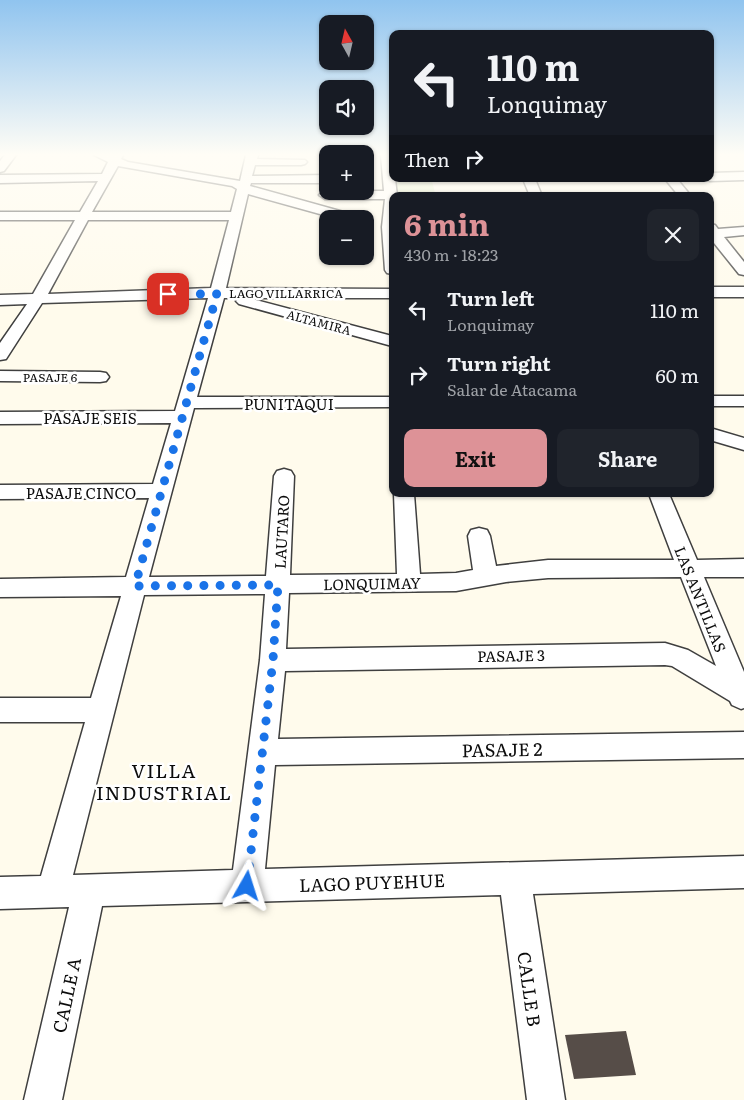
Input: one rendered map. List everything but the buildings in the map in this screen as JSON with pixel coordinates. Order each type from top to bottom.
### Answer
[{"type":"street","points":[[0,355],[38,298],[88,206]]},
{"type":"street","points":[[53,891],[183,410],[217,294],[239,206]]},
{"type":"street","points":[[365,210],[389,209]]},
{"type":"street","points":[[0,216],[236,216]]},
{"type":"street","points":[[387,226],[389,244]]},
{"type":"street","points":[[714,232],[744,231]]},
{"type":"street","points":[[714,236],[744,271]]},
{"type":"street","points":[[714,292],[744,292]]},
{"type":"street","name":"LAGO VILLARRICA","points":[[0,300],[217,294],[389,293]]},
{"type":"street","name":"ALTAMIRA","points":[[217,294],[389,341]]},
{"type":"street","name":"PASAJE 6","points":[[0,376],[100,377]]},
{"type":"street","points":[[714,401],[744,401]]},
{"type":"street","name":"PUNITAQUI","points":[[183,410],[389,402]]},
{"type":"street","name":"PASAJE SEIS","points":[[0,418],[183,410]]},
{"type":"street","points":[[714,435],[744,444]]},
{"type":"street","name":"LAUTARO","points":[[247,886],[273,660],[284,476]]},
{"type":"street","name":"PASAJE CINCO","points":[[0,492],[162,491]]},
{"type":"street","points":[[404,497],[409,583]]},
{"type":"street","name":"LAS ANTILLAS","points":[[660,497],[742,699]]},
{"type":"street","points":[[479,536],[486,577]]},
{"type":"street","name":"LONQUIMAY","points":[[0,588],[456,582],[548,569],[744,568]]},
{"type":"street","name":"PASAJE 3","points":[[273,660],[656,653],[679,658],[742,699]]},
{"type":"street","points":[[0,710],[103,710]]},
{"type":"street","name":"PASAJE 2","points":[[261,752],[744,745]]},
{"type":"street","name":"LAGO PUYEHUE","points":[[0,893],[744,872]]},
{"type":"street","name":"CALLE B","points":[[515,878],[546,1100]]},
{"type":"street","name":"CALLE A","points":[[43,1100],[88,890]]},
{"type":"district","name":"VILLA INDUSTRIAL","points":[[164,781]]},
{"type":"route","points":[[168,294],[217,294],[135,586],[278,585],[273,660],[247,886]]}]
